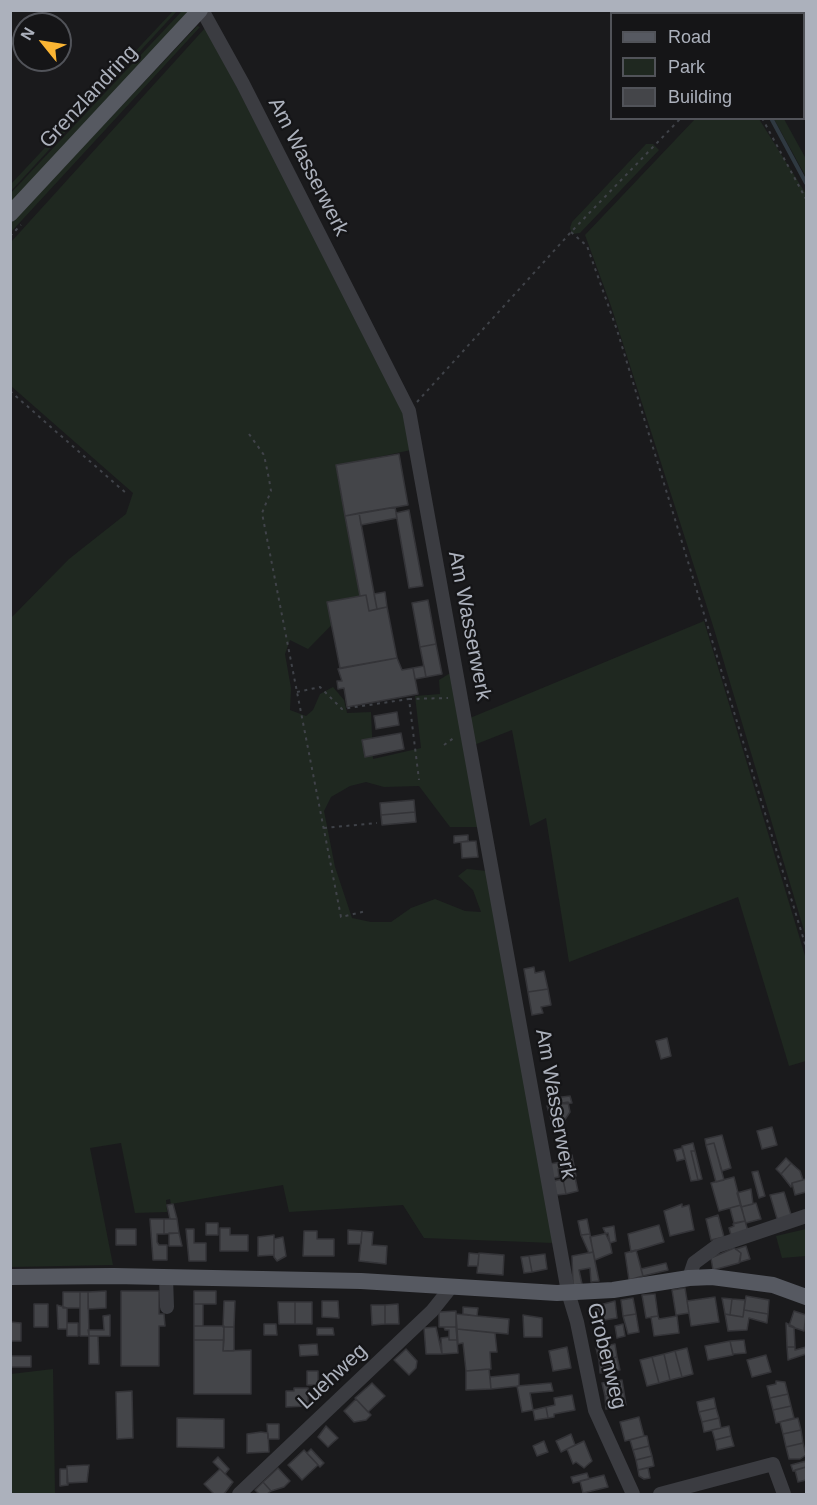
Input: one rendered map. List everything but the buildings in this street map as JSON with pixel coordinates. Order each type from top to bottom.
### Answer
[{"type":"main road","name":"Grenzlandring","points":[[10,214],[201,10]]},
{"type":"main road","points":[[10,1277],[361,1281],[568,1292],[613,1290],[689,1278],[712,1277],[773,1285],[807,1296]]},
{"type":"street","name":"Am Wasserwerk","points":[[201,10],[243,84],[408,411],[568,1292]]},
{"type":"street","points":[[689,1278],[694,1263],[717,1246],[807,1216]]},
{"type":"street","points":[[166,1277],[167,1307]]},
{"type":"street","name":"Luehweg","points":[[239,1494],[432,1311],[452,1286]]},
{"type":"street","name":"Grobenweg","points":[[568,1292],[577,1322],[595,1410],[633,1494]]},
{"type":"street","points":[[660,1494],[773,1464],[784,1494]]},
{"type":"path","points":[[408,411],[571,232],[679,120]]},
{"type":"path","points":[[763,120],[807,199]]},
{"type":"path","points":[[571,232],[586,246],[617,330],[807,947]]},
{"type":"path","points":[[10,391],[127,494]]},
{"type":"path","points":[[249,434],[264,455],[269,479],[271,491],[262,513],[341,917],[366,911]]},
{"type":"path","points":[[297,692],[320,687],[342,709],[409,699],[461,698]]},
{"type":"path","points":[[409,699],[419,780]]},
{"type":"path","points":[[324,828],[377,823]]},
{"type":"green space","points":[[173,11],[177,11],[11,191],[11,184]]},
{"type":"green space","points":[[182,11],[190,11],[11,204],[10,194]]},
{"type":"green space","points":[[197,26],[200,27],[11,232],[10,224]]},
{"type":"green space","points":[[206,27],[402,407],[411,450],[336,466],[360,596],[308,649],[290,640],[285,654],[291,688],[290,710],[306,716],[313,710],[320,694],[333,687],[344,700],[347,713],[371,712],[373,759],[421,748],[415,696],[440,694],[439,680],[452,672],[480,827],[450,827],[419,786],[384,787],[366,782],[350,786],[331,797],[324,811],[335,867],[352,918],[371,922],[391,922],[411,908],[435,899],[465,911],[481,912],[473,890],[458,876],[467,869],[487,871],[553,1243],[424,1238],[403,1205],[289,1212],[283,1185],[171,1204],[170,1199],[166,1200],[167,1212],[135,1213],[121,1143],[90,1148],[113,1265],[11,1267],[11,618],[69,559],[126,514],[133,493],[11,386],[11,242]]},
{"type":"green space","points":[[694,120],[760,120],[806,194],[806,937],[714,629],[611,306],[585,235]]},
{"type":"green space","points":[[775,120],[785,120],[806,159],[806,177]]},
{"type":"green space","points":[[646,144],[653,144],[659,150],[580,233],[572,234],[570,228],[572,222]]},
{"type":"green space","points":[[704,621],[806,959],[806,1061],[789,1066],[738,897],[569,962],[546,818],[530,826],[512,730],[474,745],[470,718]]},
{"type":"green space","points":[[806,1229],[806,1256],[782,1258],[776,1236]]},
{"type":"green space","points":[[53,1369],[55,1494],[11,1494],[11,1374]]},
{"type":"waterway","points":[[772,120],[806,183]]}]
